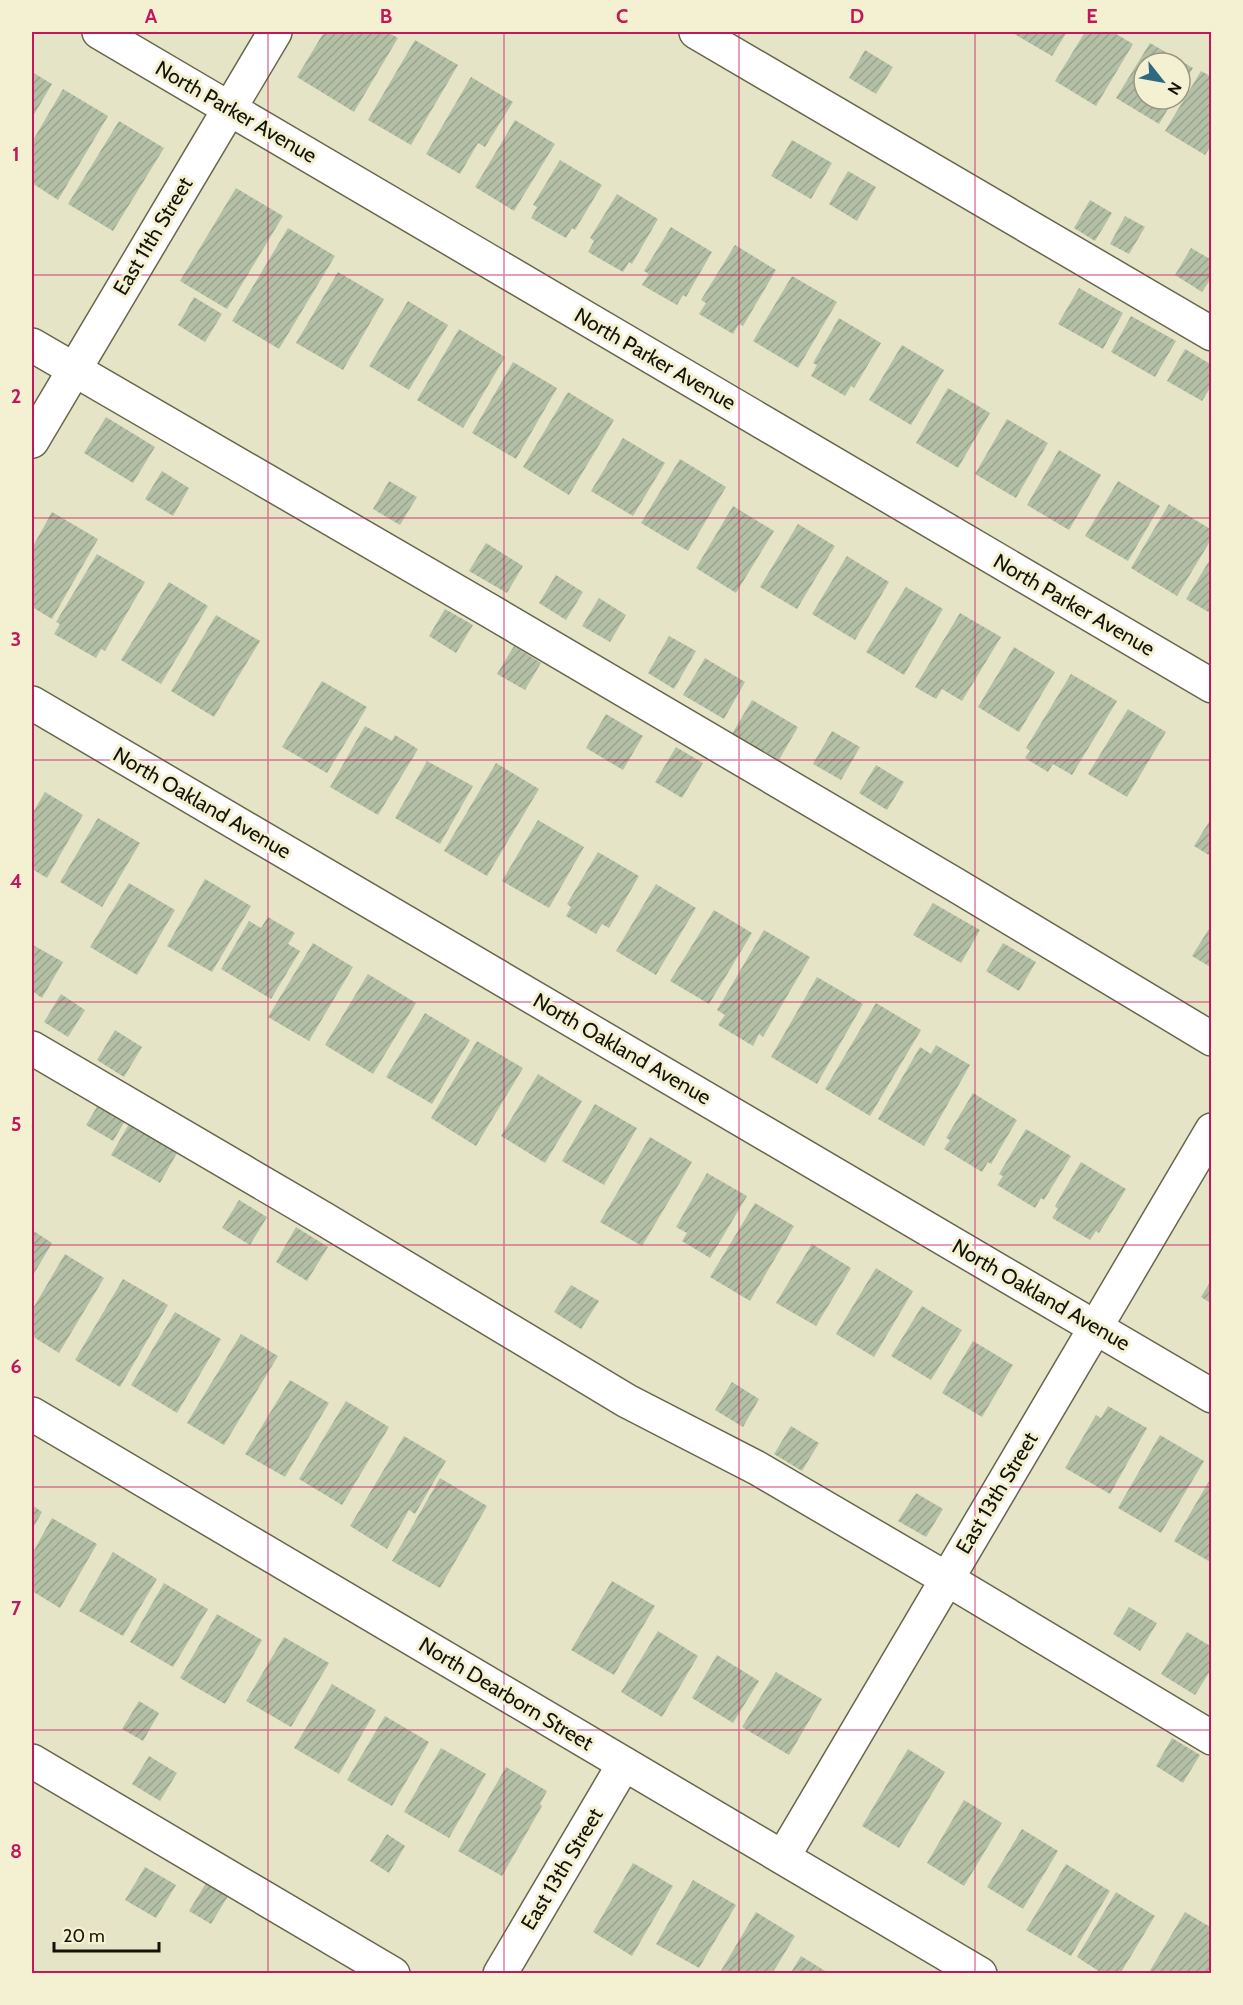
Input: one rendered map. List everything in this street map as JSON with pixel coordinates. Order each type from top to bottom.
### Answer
[{"type":"street","name":"North Parker Avenue","points":[[99,32],[1212,686]]},
{"type":"street","name":"East 11th Street","points":[[32,441],[274,32]]},
{"type":"street","points":[[696,32],[1212,334]]},
{"type":"street","points":[[32,345],[475,602],[1212,1039]]},
{"type":"street","name":"North Oakland Avenue","points":[[32,703],[1212,1396]]},
{"type":"street","points":[[32,1048],[324,1219],[627,1401],[757,1468],[1212,1738]]},
{"type":"street","name":"East 13th Street","points":[[783,1857],[1212,1130]]},
{"type":"street","name":"North Dearborn Street","points":[[32,1414],[980,1974]]},
{"type":"street","points":[[32,1761],[393,1974]]},
{"type":"street","name":"East 13th Street","points":[[500,1974],[624,1764]]},
{"type":"building","points":[[324,32],[387,32],[398,38],[354,112],[297,77]]},
{"type":"building","points":[[1011,32],[1067,32],[1052,56]]},
{"type":"building","points":[[1085,32],[1113,32],[1133,44],[1096,106],[1055,81]]},
{"type":"building","points":[[415,40],[458,65],[411,145],[368,120]]},
{"type":"building","points":[[1150,43],[1164,51],[1145,51]]},
{"type":"building","points":[[865,50],[893,67],[876,94],[849,78]]},
{"type":"building","points":[[1201,71],[1212,77],[1212,144],[1205,155],[1165,131],[1177,111],[1192,111],[1192,86]]},
{"type":"building","points":[[32,72],[52,84],[32,118]]},
{"type":"building","points":[[1132,72],[1132,108],[1116,98]]},
{"type":"building","points":[[471,77],[513,102],[485,147],[478,143],[460,174],[426,154]]},
{"type":"building","points":[[63,89],[108,116],[58,200],[32,183],[32,142]]},
{"type":"building","points":[[1138,111],[1167,111],[1159,124]]},
{"type":"building","points":[[515,120],[555,144],[514,211],[475,187]]},
{"type":"building","points":[[119,121],[164,148],[113,231],[68,204]]},
{"type":"building","points":[[792,140],[832,163],[811,199],[771,176]]},
{"type":"building","points":[[560,160],[602,185],[575,230],[572,228],[566,238],[531,218],[537,207],[533,205]]},
{"type":"building","points":[[848,171],[876,187],[857,221],[829,204]]},
{"type":"building","points":[[236,188],[283,216],[227,309],[180,281]]},
{"type":"building","points":[[617,194],[658,219],[632,264],[629,262],[623,272],[588,252],[594,241],[590,238]]},
{"type":"building","points":[[1090,200],[1112,213],[1095,241],[1074,228]]},
{"type":"building","points":[[1125,216],[1145,227],[1129,254],[1110,244]]},
{"type":"building","points":[[671,227],[712,252],[686,297],[683,295],[677,305],[642,285],[649,274],[644,271]]},
{"type":"building","points":[[288,228],[335,256],[279,349],[232,321]]},
{"type":"building","points":[[735,245],[776,270],[743,326],[739,324],[733,334],[699,314],[706,303],[701,300]]},
{"type":"building","points":[[1191,248],[1212,260],[1212,277],[1202,292],[1175,275]]},
{"type":"building","points":[[338,272],[384,299],[343,370],[296,343]]},
{"type":"building","points":[[792,276],[837,302],[798,368],[753,341]]},
{"type":"building","points":[[1079,288],[1123,313],[1103,349],[1058,324]]},
{"type":"building","points":[[194,297],[222,314],[205,342],[178,325]]},
{"type":"building","points":[[408,301],[448,325],[409,390],[369,366]]},
{"type":"building","points":[[1131,316],[1176,341],[1155,377],[1111,352]]},
{"type":"building","points":[[839,318],[881,343],[854,388],[851,386],[845,396],[811,376],[817,365],[813,363]]},
{"type":"building","points":[[459,329],[505,357],[463,428],[417,400]]},
{"type":"building","points":[[902,345],[944,370],[911,425],[869,400]]},
{"type":"building","points":[[1185,349],[1212,365],[1212,385],[1202,401],[1167,381]]},
{"type":"building","points":[[513,362],[557,388],[516,459],[472,433]]},
{"type":"building","points":[[948,388],[990,413],[958,468],[916,443]]},
{"type":"building","points":[[568,392],[614,420],[569,495],[523,467]]},
{"type":"building","points":[[106,417],[155,447],[133,483],[84,453]]},
{"type":"building","points":[[1007,419],[1048,443],[1016,498],[975,474]]},
{"type":"building","points":[[623,438],[665,463],[633,516],[591,491]]},
{"type":"building","points":[[1059,450],[1101,475],[1069,530],[1027,505]]},
{"type":"building","points":[[680,459],[726,487],[688,551],[641,523]]},
{"type":"building","points":[[162,471],[189,488],[173,516],[145,499]]},
{"type":"building","points":[[389,481],[417,497],[400,525],[373,509]]},
{"type":"building","points":[[1118,481],[1160,506],[1128,561],[1085,536]]},
{"type":"building","points":[[1169,504],[1212,530],[1212,538],[1177,596],[1131,568]]},
{"type":"building","points":[[733,506],[774,531],[736,593],[696,568]]},
{"type":"building","points":[[52,512],[98,539],[52,619],[32,607],[32,548]]},
{"type":"building","points":[[798,524],[835,546],[797,609],[760,587]]},
{"type":"building","points":[[486,543],[523,566],[507,593],[469,571]]},
{"type":"building","points":[[97,554],[145,582],[105,651],[101,649],[96,658],[54,634],[60,624],[56,622]]},
{"type":"building","points":[[847,556],[889,582],[855,640],[812,614]]},
{"type":"building","points":[[1212,556],[1212,614],[1186,599]]},
{"type":"building","points":[[556,575],[583,592],[566,620],[539,603]]},
{"type":"building","points":[[169,582],[208,606],[161,684],[121,660]]},
{"type":"building","points":[[906,587],[943,609],[904,675],[866,652]]},
{"type":"building","points":[[599,598],[626,615],[610,642],[582,626]]},
{"type":"building","points":[[445,609],[473,625],[456,653],[429,636]]},
{"type":"building","points":[[960,613],[1001,637],[962,701],[942,689],[936,699],[915,687]]},
{"type":"building","points":[[216,615],[260,641],[214,717],[171,691]]},
{"type":"building","points":[[669,636],[696,651],[674,689],[648,673]]},
{"type":"building","points":[[514,646],[541,663],[525,690],[497,674]]},
{"type":"building","points":[[1014,647],[1055,672],[1019,732],[978,707]]},
{"type":"building","points":[[705,658],[745,682],[724,719],[683,695]]},
{"type":"building","points":[[1071,674],[1117,701],[1072,775],[1053,764],[1048,772],[1025,758],[1030,751],[1026,748]]},
{"type":"building","points":[[322,681],[367,707],[327,773],[282,747]]},
{"type":"building","points":[[752,700],[798,727],[779,760],[732,734]]},
{"type":"building","points":[[1128,709],[1166,732],[1127,797],[1088,774]]},
{"type":"building","points":[[606,714],[643,736],[623,770],[586,748]]},
{"type":"building","points":[[365,726],[392,741],[395,735],[418,749],[378,815],[330,787]]},
{"type":"building","points":[[832,731],[860,747],[841,780],[813,764]]},
{"type":"building","points":[[676,747],[703,763],[682,798],[655,782]]},
{"type":"building","points":[[427,761],[473,786],[440,844],[395,818]]},
{"type":"building","points":[[496,763],[539,789],[487,876],[444,851]]},
{"type":"building","points":[[876,765],[904,782],[887,810],[859,793]]},
{"type":"building","points":[[45,792],[83,815],[47,878],[32,869],[32,814]]},
{"type":"building","points":[[1212,817],[1212,857],[1194,846]]},
{"type":"building","points":[[98,818],[140,843],[102,907],[60,882]]},
{"type":"building","points":[[538,820],[584,847],[549,908],[502,881]]},
{"type":"building","points":[[598,852],[639,876],[609,928],[602,924],[596,934],[566,916],[571,907],[567,904]]},
{"type":"building","points":[[205,879],[251,906],[212,972],[167,946]]},
{"type":"building","points":[[129,883],[175,910],[137,975],[90,947]]},
{"type":"building","points":[[656,884],[696,908],[656,975],[616,951]]},
{"type":"building","points":[[933,903],[980,930],[961,963],[913,935]]},
{"type":"building","points":[[714,910],[752,933],[709,1004],[670,981]]},
{"type":"building","points":[[268,917],[295,933],[288,944],[300,951],[271,999],[221,969],[249,921],[261,928]]},
{"type":"building","points":[[1212,924],[1212,968],[1192,956]]},
{"type":"building","points":[[764,930],[810,957],[763,1037],[759,1034],[753,1046],[718,1025],[725,1015],[717,1010]]},
{"type":"building","points":[[313,943],[353,967],[309,1041],[268,1017]]},
{"type":"building","points":[[1003,943],[1036,962],[1019,991],[986,971]]},
{"type":"building","points":[[33,945],[63,962],[42,998],[32,991]]},
{"type":"building","points":[[368,974],[416,1003],[373,1074],[325,1045]]},
{"type":"building","points":[[817,977],[863,1004],[817,1084],[771,1057]]},
{"type":"building","points":[[61,994],[85,1010],[68,1037],[44,1022]]},
{"type":"building","points":[[876,1003],[921,1030],[870,1116],[825,1089]]},
{"type":"building","points":[[425,1013],[470,1040],[432,1104],[386,1077]]},
{"type":"building","points":[[115,1030],[142,1047],[124,1077],[97,1060]]},
{"type":"building","points":[[477,1041],[523,1068],[476,1146],[431,1118]]},
{"type":"building","points":[[936,1045],[970,1065],[924,1146],[878,1119],[920,1047],[931,1054]]},
{"type":"building","points":[[538,1074],[582,1101],[545,1163],[501,1136]]},
{"type":"building","points":[[973,1093],[1017,1120],[991,1164],[988,1162],[982,1172],[944,1149],[950,1140],[946,1138]]},
{"type":"building","points":[[103,1097],[130,1113],[113,1141],[86,1125]]},
{"type":"building","points":[[595,1104],[637,1128],[604,1185],[562,1161]]},
{"type":"building","points":[[133,1117],[181,1146],[160,1183],[111,1155]]},
{"type":"building","points":[[1026,1129],[1071,1156],[1044,1200],[1041,1198],[1035,1208],[997,1185],[1003,1176],[999,1174]]},
{"type":"building","points":[[650,1137],[692,1162],[642,1246],[600,1222]]},
{"type":"building","points":[[1081,1162],[1126,1189],[1099,1233],[1096,1231],[1090,1240],[1052,1218],[1058,1209],[1055,1206]]},
{"type":"building","points":[[707,1173],[747,1196],[710,1258],[682,1241],[687,1233],[676,1227]]},
{"type":"building","points":[[239,1200],[267,1217],[250,1245],[222,1228]]},
{"type":"building","points":[[755,1203],[794,1226],[750,1301],[710,1277]]},
{"type":"building","points":[[296,1227],[328,1247],[307,1281],[276,1262]]},
{"type":"building","points":[[32,1230],[52,1243],[32,1277]]},
{"type":"building","points":[[812,1244],[851,1268],[816,1326],[776,1303]]},
{"type":"building","points":[[65,1254],[104,1278],[59,1353],[32,1336],[32,1310]]},
{"type":"building","points":[[876,1268],[913,1291],[874,1357],[836,1334]]},
{"type":"building","points":[[123,1279],[168,1305],[120,1387],[75,1360]]},
{"type":"building","points":[[1212,1279],[1212,1304],[1201,1297]]},
{"type":"building","points":[[571,1285],[599,1301],[581,1329],[554,1312]]},
{"type":"building","points":[[922,1306],[962,1330],[931,1380],[891,1356]]},
{"type":"building","points":[[175,1312],[221,1339],[177,1413],[131,1385]]},
{"type":"building","points":[[241,1334],[278,1356],[224,1445],[187,1423]]},
{"type":"building","points":[[973,1341],[1013,1365],[982,1417],[942,1393]]},
{"type":"building","points":[[290,1380],[329,1403],[285,1477],[245,1454]]},
{"type":"building","points":[[732,1382],[759,1399],[743,1427],[715,1410]]},
{"type":"building","points":[[346,1401],[389,1427],[342,1505],[299,1479]]},
{"type":"building","points":[[1108,1406],[1147,1428],[1110,1494],[1065,1468],[1096,1415],[1101,1418]]},
{"type":"building","points":[[791,1426],[819,1443],[802,1471],[774,1454]]},
{"type":"building","points":[[1160,1435],[1204,1461],[1161,1533],[1118,1508]]},
{"type":"building","points":[[404,1436],[446,1461],[415,1514],[409,1510],[387,1549],[350,1526]]},
{"type":"building","points":[[1212,1476],[1212,1563],[1174,1541]]},
{"type":"building","points":[[440,1478],[487,1506],[440,1588],[392,1561]]},
{"type":"building","points":[[916,1493],[943,1509],[926,1537],[898,1521]]},
{"type":"building","points":[[32,1505],[42,1512],[32,1530]]},
{"type":"building","points":[[52,1518],[97,1544],[60,1608],[32,1591],[32,1554]]},
{"type":"building","points":[[113,1552],[157,1579],[123,1636],[79,1611]]},
{"type":"building","points":[[612,1581],[655,1606],[614,1675],[571,1650]]},
{"type":"building","points":[[164,1583],[208,1609],[173,1667],[130,1642]]},
{"type":"building","points":[[1129,1607],[1157,1623],[1140,1651],[1113,1634]]},
{"type":"building","points":[[217,1614],[262,1640],[225,1704],[180,1678]]},
{"type":"building","points":[[658,1631],[698,1656],[662,1717],[621,1692]]},
{"type":"building","points":[[1187,1632],[1212,1647],[1212,1668],[1195,1695],[1161,1674]]},
{"type":"building","points":[[284,1637],[329,1663],[291,1727],[246,1701]]},
{"type":"building","points":[[717,1655],[759,1681],[733,1723],[692,1698]]},
{"type":"building","points":[[776,1672],[822,1699],[789,1755],[742,1727]]},
{"type":"building","points":[[332,1684],[376,1710],[339,1774],[294,1748]]},
{"type":"building","points":[[139,1701],[159,1713],[143,1741],[122,1729]]},
{"type":"building","points":[[385,1716],[429,1742],[392,1806],[347,1780]]},
{"type":"building","points":[[1172,1738],[1200,1755],[1183,1783],[1156,1766]]},
{"type":"building","points":[[441,1748],[486,1774],[449,1838],[404,1812]]},
{"type":"building","points":[[908,1749],[945,1772],[899,1848],[862,1826]]},
{"type":"building","points":[[149,1756],[177,1773],[160,1801],[132,1784]]},
{"type":"building","points":[[506,1767],[547,1791],[540,1804],[542,1806],[502,1876],[458,1851]]},
{"type":"building","points":[[964,1800],[1002,1823],[964,1886],[927,1863]]},
{"type":"building","points":[[1022,1829],[1058,1851],[1023,1909],[987,1887]]},
{"type":"building","points":[[387,1834],[405,1846],[389,1873],[370,1861]]},
{"type":"building","points":[[633,1863],[673,1886],[632,1956],[593,1932]]},
{"type":"building","points":[[1066,1864],[1110,1891],[1071,1956],[1026,1930]]},
{"type":"building","points":[[145,1867],[176,1885],[156,1918],[125,1900]]},
{"type":"building","points":[[693,1880],[736,1905],[699,1968],[656,1944]]},
{"type":"building","points":[[206,1883],[228,1896],[211,1924],[189,1911]]},
{"type":"building","points":[[1116,1892],[1155,1916],[1120,1974],[1103,1974],[1077,1957]]},
{"type":"building","points":[[756,1912],[795,1936],[772,1974],[719,1974]]},
{"type":"building","points":[[1185,1912],[1212,1928],[1212,1970],[1209,1974],[1148,1974]]},
{"type":"building","points":[[801,1956],[830,1974],[790,1974]]}]
